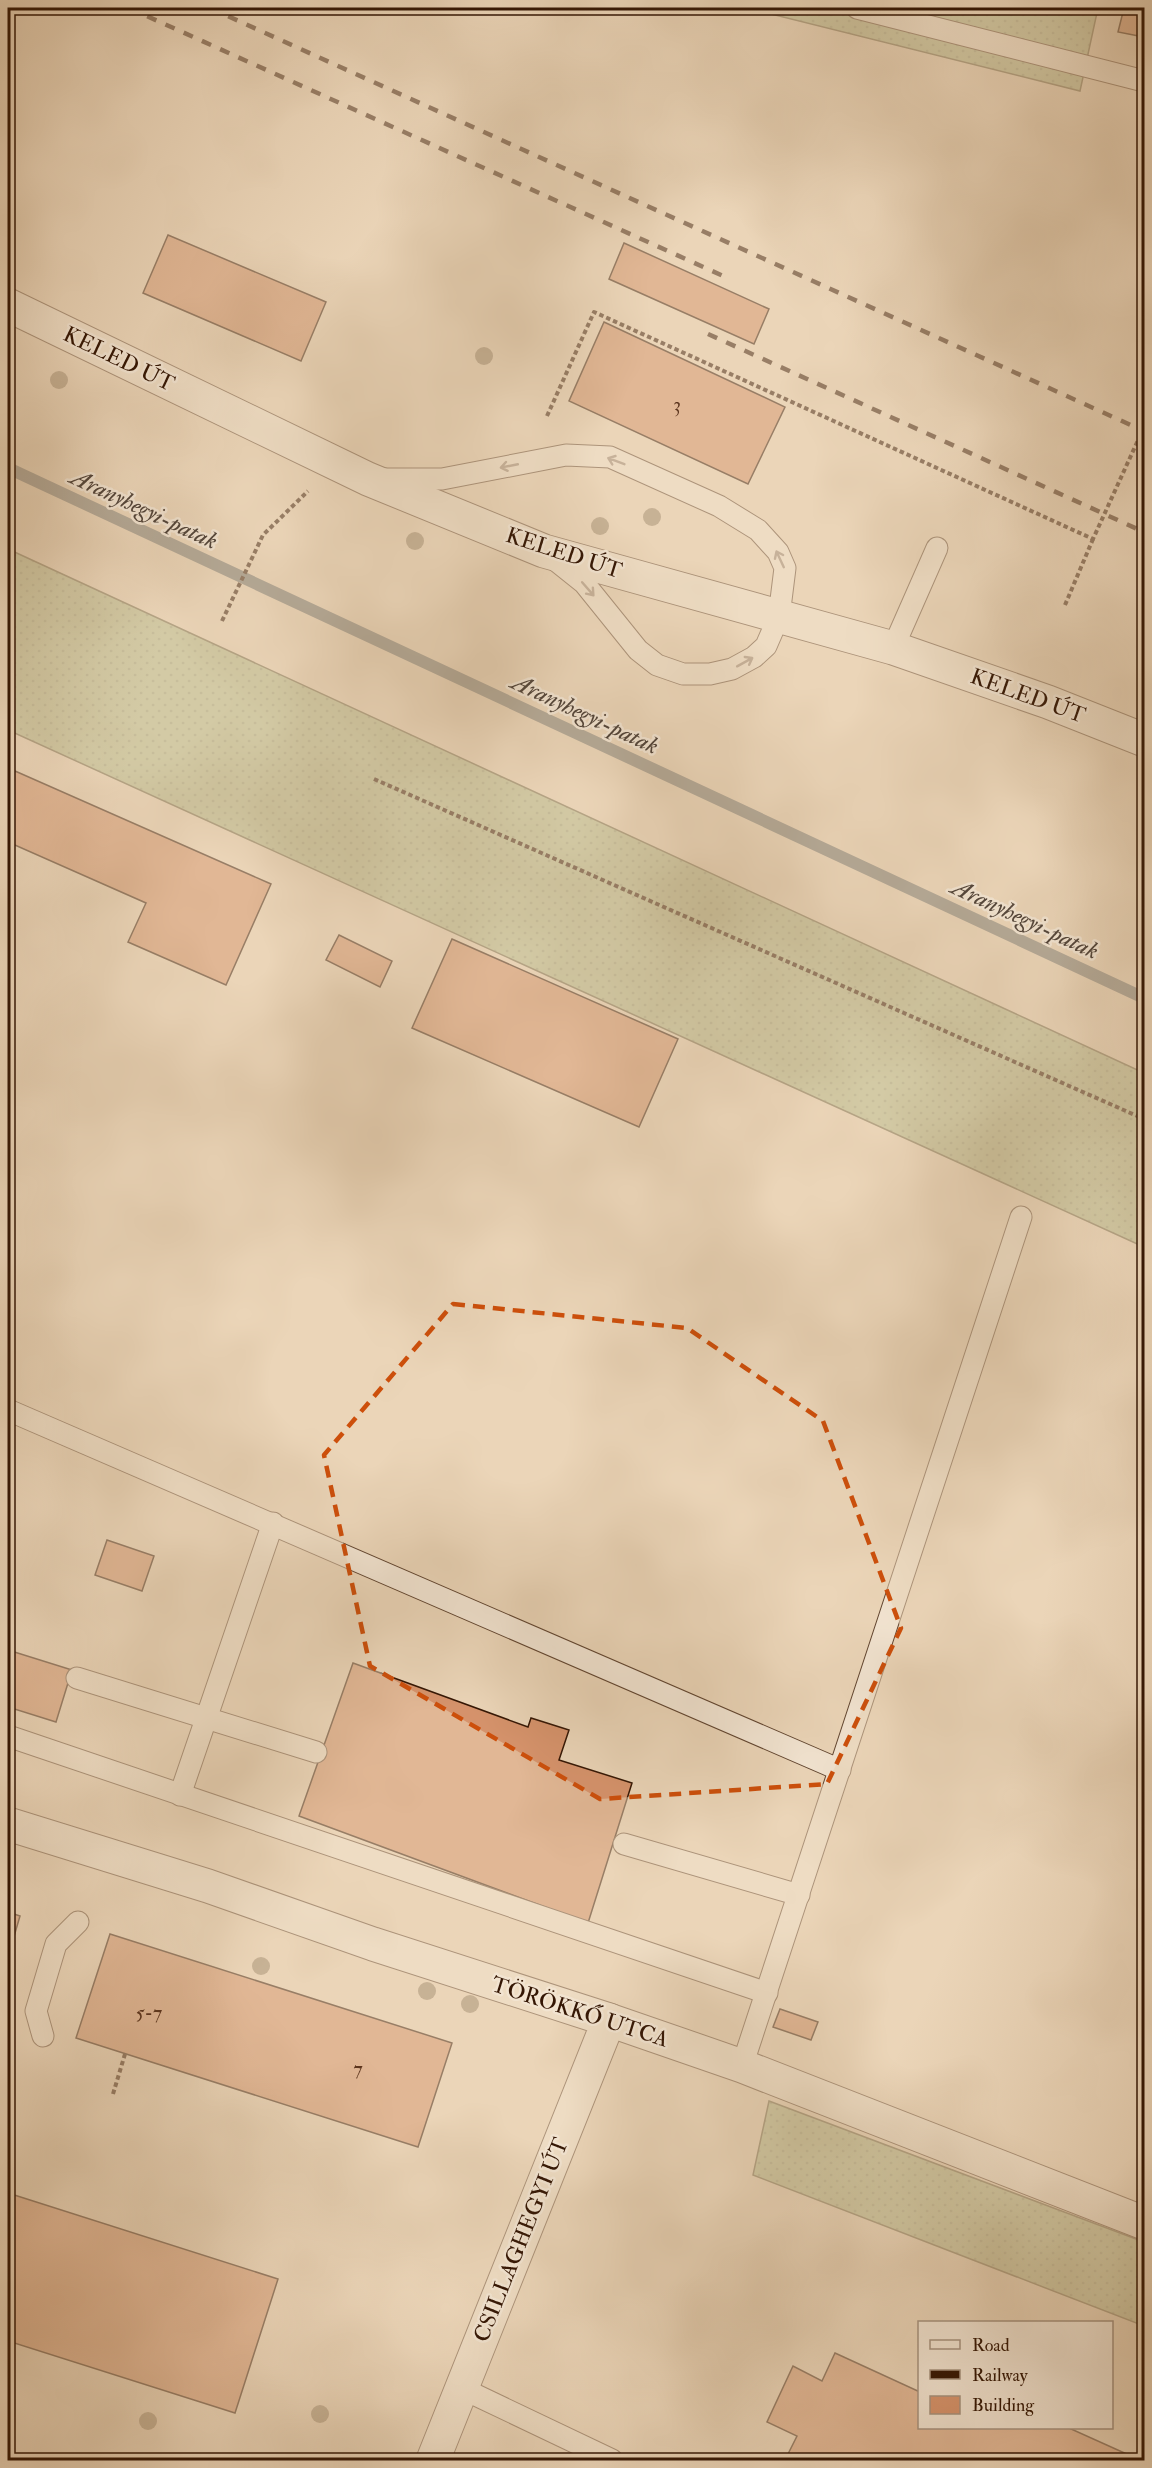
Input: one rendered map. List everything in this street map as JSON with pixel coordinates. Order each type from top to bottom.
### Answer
[{"type":"street","name":"KELED ÚT","points":[[8,305],[368,479],[544,551],[893,648],[1048,702],[1144,740]]},
{"type":"street","name":"TÖRÖKKŐ UTCA","points":[[8,1824],[208,1886],[373,1944],[609,2020],[742,2066],[1144,2223]]},
{"type":"street","name":"CSILLAGHEGYI ÚT","points":[[433,2460],[609,2020]]},
{"type":"lane","points":[[857,8],[1144,81]]},
{"type":"lane","points":[[368,479],[442,479],[566,455],[610,458],[718,506],[758,530],[778,552],[784,568],[779,616],[766,646],[754,657],[732,669],[710,674],[683,674],[657,665],[638,650],[584,583],[544,551]]},
{"type":"lane","points":[[893,648],[937,548]]},
{"type":"lane","points":[[742,2066],[1021,1217]]},
{"type":"lane","points":[[8,1410],[840,1770]]},
{"type":"lane","points":[[180,1795],[273,1523]]},
{"type":"lane","points":[[77,1678],[316,1752]]},
{"type":"lane","points":[[8,1736],[767,1993]]},
{"type":"lane","points":[[624,1844],[799,1895]]},
{"type":"lane","points":[[43,2036],[36,2011],[56,1944],[78,1922]]},
{"type":"lane","points":[[461,2388],[612,2460]]},
{"type":"path","points":[[547,417],[594,312],[1093,539]]},
{"type":"path","points":[[1065,605],[1144,427]]},
{"type":"path","points":[[222,621],[263,535],[336,464]]},
{"type":"path","points":[[374,779],[1144,1119]]},
{"type":"path","points":[[113,2094],[125,2054]]},
{"type":"highlighted area","points":[[453,1304],[687,1328],[823,1421],[901,1628],[827,1784],[600,1799],[370,1666],[324,1455]]},
{"type":"green space","points":[[747,8],[1098,8],[1080,91]]},
{"type":"green space","points":[[8,549],[1144,1073],[1144,1247],[8,730]]},
{"type":"green space","points":[[769,2101],[1144,2242],[1144,2326],[753,2175]]},
{"type":"building","points":[[1124,8],[1144,8],[1144,37],[1118,32]]},
{"type":"building","points":[[168,235],[326,302],[301,361],[143,293]]},
{"type":"building","points":[[624,243],[769,309],[754,344],[609,279]]},
{"type":"building","points":[[604,322],[785,407],[748,484],[569,401]]},
{"type":"building","points":[[15,771],[271,884],[226,985],[128,942],[146,903],[8,842],[8,788]]},
{"type":"building","points":[[339,935],[392,961],[380,987],[326,960]]},
{"type":"building","points":[[452,939],[678,1039],[639,1127],[412,1028]]},
{"type":"building","points":[[107,1540],[154,1556],[142,1591],[95,1575]]},
{"type":"building","points":[[8,1650],[72,1670],[56,1722],[8,1707]]},
{"type":"building","points":[[353,1663],[528,1727],[531,1718],[569,1730],[559,1760],[632,1783],[588,1923],[299,1816]]},
{"type":"building","points":[[8,1912],[20,1916],[8,1957]]},
{"type":"building","points":[[110,1934],[452,2043],[418,2147],[76,2038]]},
{"type":"building","points":[[780,2009],[818,2022],[811,2040],[773,2027]]},
{"type":"building","points":[[8,2193],[278,2279],[235,2413],[8,2341]]},
{"type":"building","points":[[835,2353],[918,2391],[918,2429],[1071,2429],[1140,2460],[785,2460],[797,2436],[767,2422],[793,2366],[822,2381]]},
{"type":"waterway","name":"Aranyhegyi-patak","points":[[8,468],[1144,998]]},
{"type":"railway","points":[[129,8],[730,279]]},
{"type":"railway","points":[[210,8],[1144,431]]},
{"type":"railway","points":[[708,334],[1144,532]]}]
